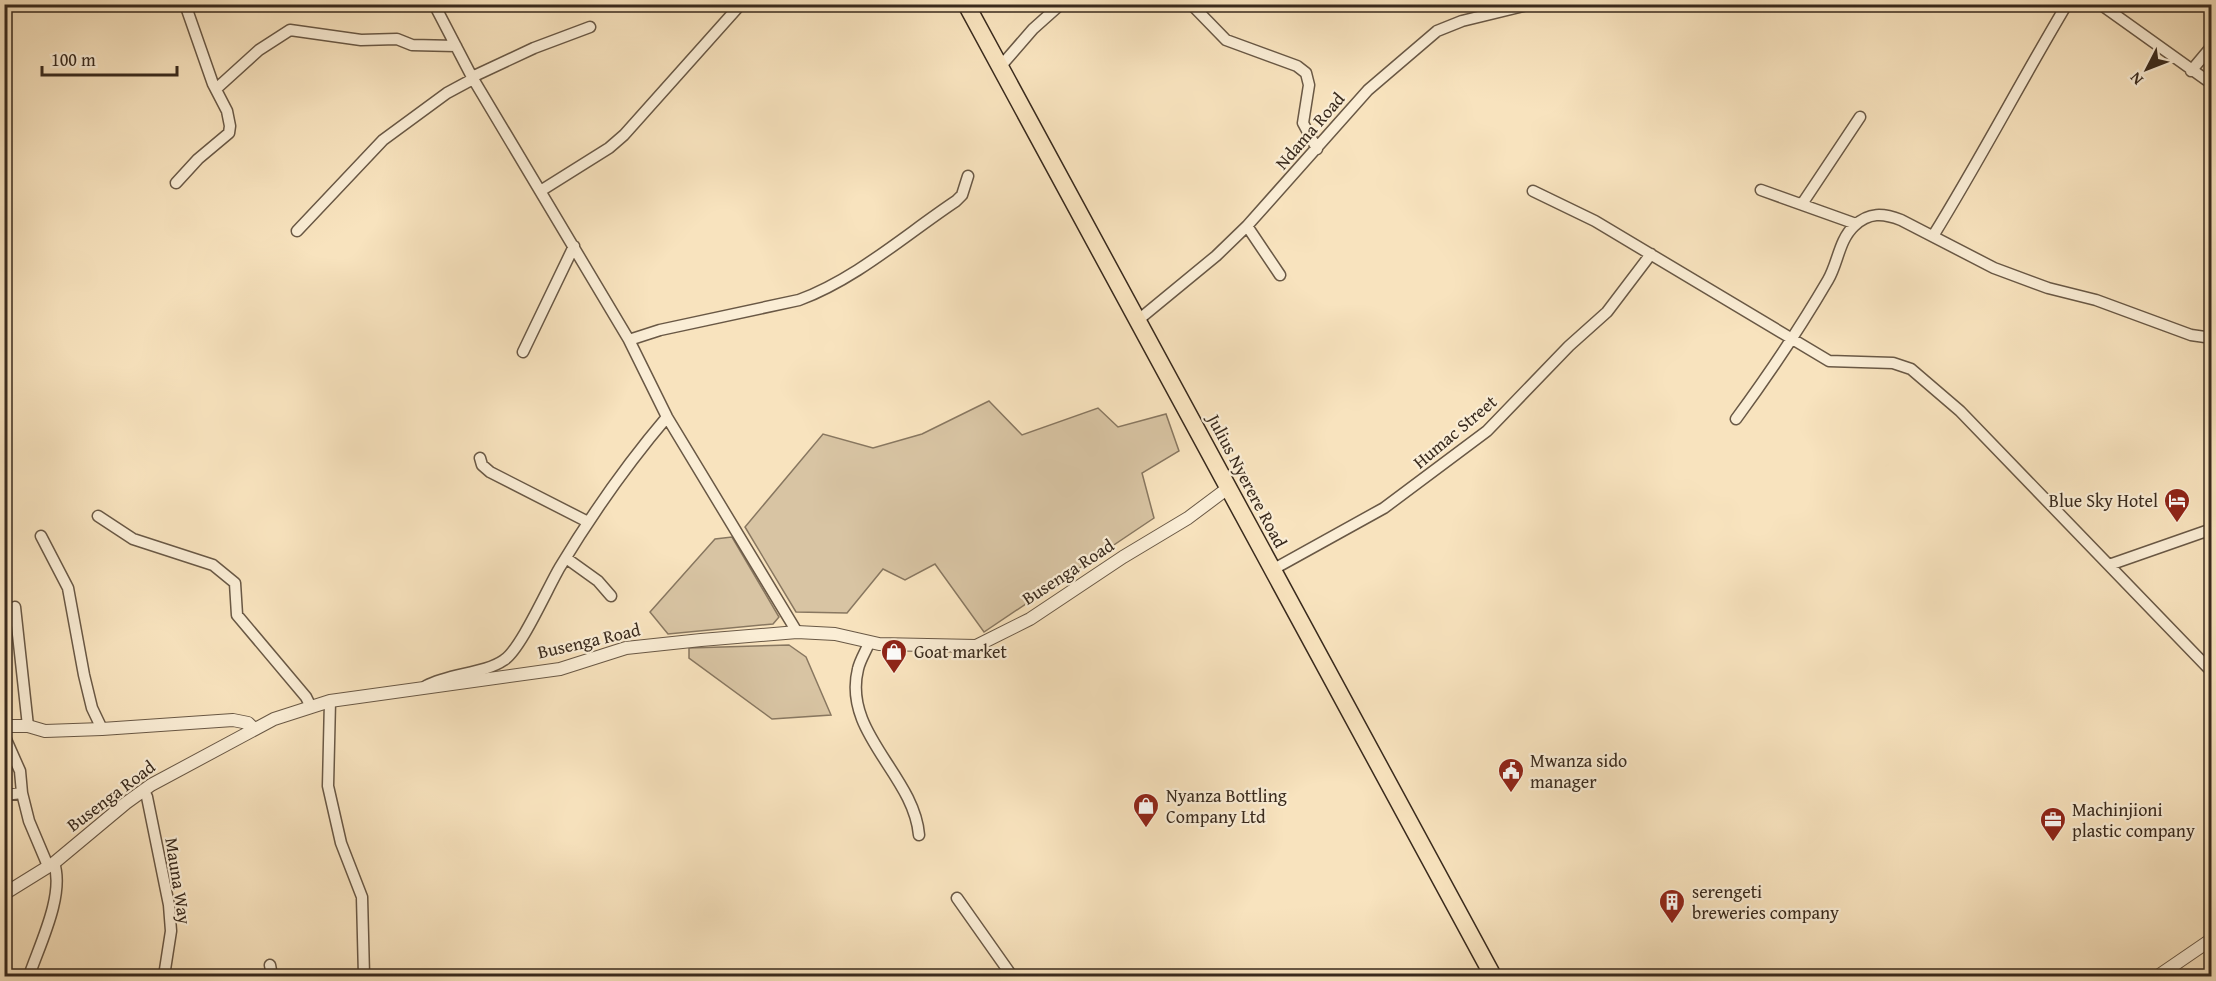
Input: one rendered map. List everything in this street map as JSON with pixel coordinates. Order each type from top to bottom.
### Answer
[{"type":"highway","name":"Julius Nyerere Road","points":[[966,4],[1493,976]]},
{"type":"street","points":[[176,183],[198,159],[229,133],[227,111],[216,89],[185,4]]},
{"type":"street","points":[[434,4],[472,78],[542,190],[629,340],[667,417],[797,632]]},
{"type":"street","points":[[542,190],[609,148],[624,135],[741,4]]},
{"type":"street","points":[[1000,67],[1033,28],[1061,4]]},
{"type":"street","points":[[1191,4],[1226,40],[1297,66],[1306,74],[1309,85],[1303,123],[1317,148]]},
{"type":"street","name":"Ndama Road","points":[[1137,321],[1216,256],[1247,226],[1376,81],[1437,31],[1462,21],[1531,4]]},
{"type":"street","points":[[1933,236],[1979,161],[2018,86],[2067,4]]},
{"type":"street","points":[[2100,4],[2211,84]]},
{"type":"street","points":[[297,231],[383,140],[447,93],[472,78],[534,48],[590,27]]},
{"type":"street","points":[[216,89],[259,50],[290,30],[361,40],[397,39],[412,45],[456,46]]},
{"type":"street","points":[[2191,71],[2211,46]]},
{"type":"street","points":[[1802,204],[1860,117]]},
{"type":"street","points":[[629,340],[660,330],[799,300],[819,293],[883,253],[956,201],[962,195],[968,177]]},
{"type":"street","points":[[1761,190],[1856,224]]},
{"type":"street","points":[[1533,191],[1595,221],[1829,361],[1893,363],[1911,369],[1960,411],[2211,672]]},
{"type":"street","points":[[1736,419],[1792,338],[1829,278],[1847,234],[1856,224],[1875,214],[1886,214],[1994,268],[2048,288],[2097,300],[2191,335],[2211,338]]},
{"type":"street","points":[[1247,226],[1280,275]]},
{"type":"street","points":[[523,352],[574,246]]},
{"type":"street","name":"Humac Street","points":[[1272,570],[1384,508],[1487,431],[1569,346],[1607,312],[1651,254]]},
{"type":"street","points":[[426,686],[451,675],[491,667],[514,652],[588,522],[626,465],[667,417]]},
{"type":"street","points":[[480,458],[490,472],[588,522]]},
{"type":"street","name":"Busenga Road","points":[[4,894],[51,865],[126,803],[144,791],[190,762],[274,719],[330,701],[560,669],[626,648],[797,632],[835,634],[869,643],[976,646],[1030,619],[1123,557],[1188,518],[1228,488]]},
{"type":"street","points":[[98,516],[134,539],[213,565],[235,583],[237,615],[306,697],[311,707]]},
{"type":"street","points":[[2109,564],[2211,529]]},
{"type":"street","points":[[41,536],[68,588],[87,686],[102,729]]},
{"type":"street","points":[[566,558],[598,581],[611,596]]},
{"type":"street","points":[[15,607],[28,726]]},
{"type":"street","points":[[869,643],[858,669],[857,707],[915,812],[919,835]]},
{"type":"street","points":[[330,701],[328,786],[342,843],[362,897],[364,976]]},
{"type":"street","points":[[4,726],[28,726],[45,731],[232,720],[249,723],[254,729]]},
{"type":"street","points":[[4,735],[20,771],[22,793],[29,821],[51,865],[57,871],[54,898],[41,950],[29,976]]},
{"type":"street","name":"Mauna Way","points":[[144,791],[170,905],[171,931],[164,976]]},
{"type":"street","points":[[4,795],[22,793]]},
{"type":"street","points":[[957,898],[1012,976]]},
{"type":"street","points":[[2158,976],[2211,939]]},
{"type":"street","points":[[270,965],[272,976]]},
{"type":"shaded area","points":[[989,401],[1022,435],[1098,408],[1118,427],[1166,414],[1179,451],[1142,473],[1154,518],[984,632],[935,564],[905,580],[883,569],[847,613],[796,612],[745,527],[823,434],[873,448],[922,434]]},
{"type":"shaded area","points":[[732,537],[779,617],[773,624],[668,634],[650,612],[715,539]]},
{"type":"shaded area","points":[[789,645],[806,657],[831,715],[772,719],[689,658],[689,648]]},
{"type":"place","name":"Blue Sky Hotel","points":[[2177,524]]},
{"type":"place","name":"Goat market","points":[[894,675]]},
{"type":"place","name":"Mwanza sido manager","points":[[1511,794]]},
{"type":"place","name":"Nyanza Bottling Company Ltd","points":[[1146,829]]},
{"type":"place","name":"Machinjioni plastic company","points":[[2053,843]]},
{"type":"place","name":"serengeti breweries company","points":[[1672,925]]}]
